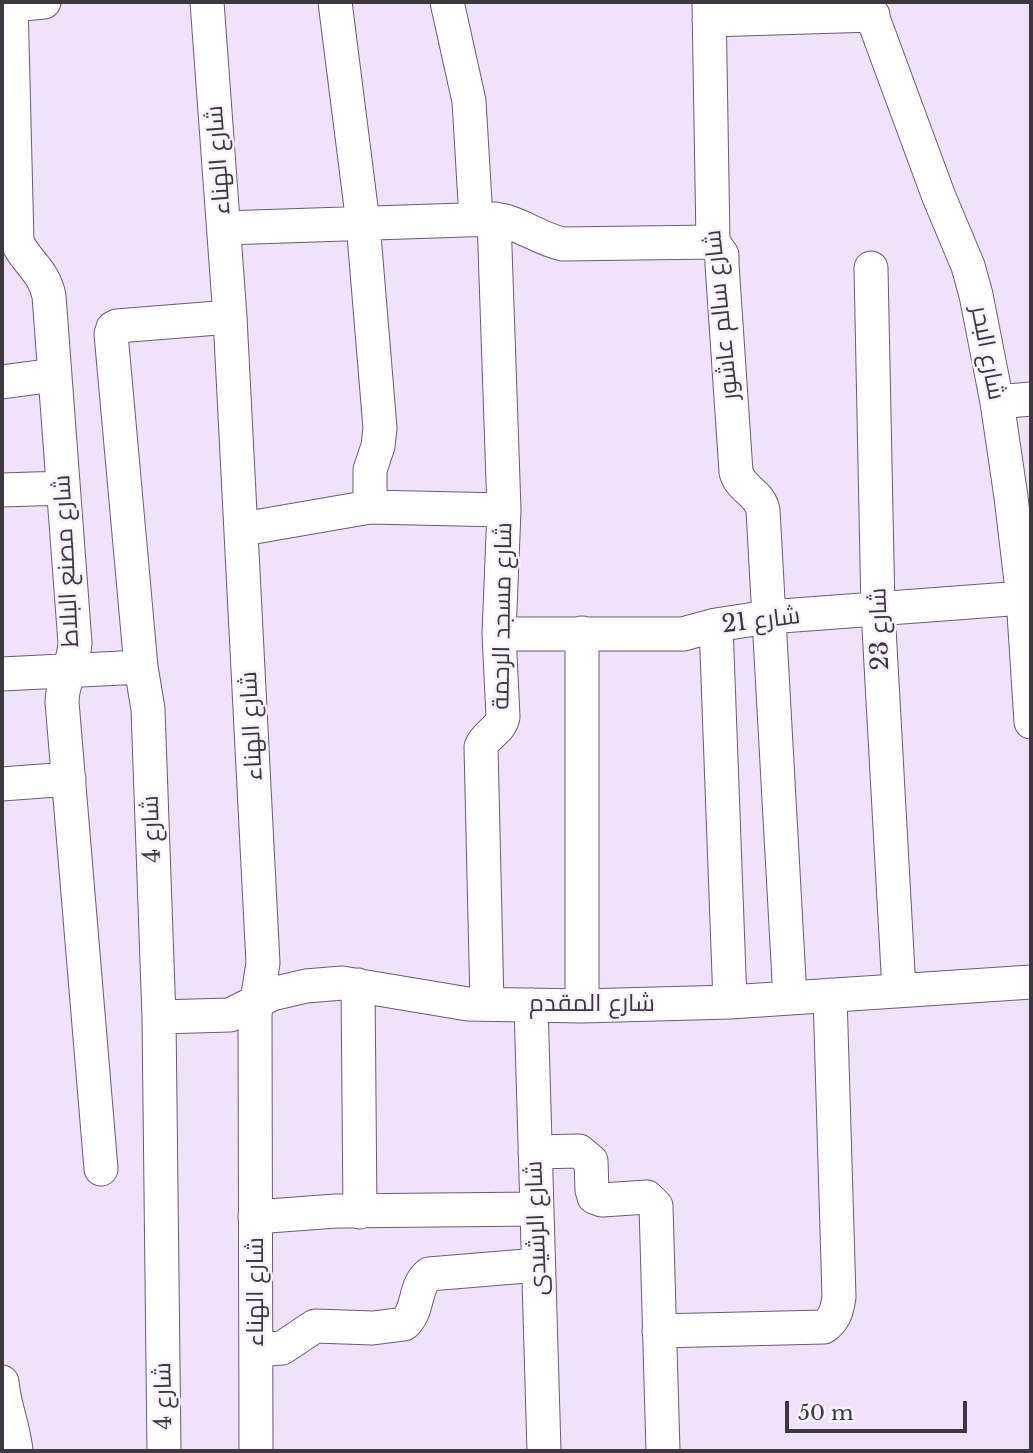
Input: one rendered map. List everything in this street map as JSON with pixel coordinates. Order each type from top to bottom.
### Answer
[{"type":"street","points":[[8,5],[44,2]]},
{"type":"street","name":"شارع الهناء","points":[[207,2],[243,529],[264,963],[256,1002],[256,1451]]},
{"type":"street","points":[[335,2],[363,223],[380,428],[378,446],[370,470],[370,507]]},
{"type":"street","name":"شارع مسجد الرحمة","points":[[447,2],[469,101],[485,219],[504,510],[499,634],[503,717],[498,729],[484,741],[481,754],[487,1004]]},
{"type":"street","name":"شارع مصنع البلاط","points":[[8,5],[8,111],[18,242],[46,284],[55,375],[75,643],[70,671],[62,693],[101,1169]]},
{"type":"street","points":[[709,11],[870,9]]},
{"type":"street","name":"شارع البحر","points":[[870,9],[939,197],[968,266],[976,295],[997,402],[1023,597],[1031,722]]},
{"type":"street","name":"شارع سالم عاشور","points":[[709,11],[713,242],[722,255],[736,472],[741,484],[757,496],[763,510],[790,998]]},
{"type":"street","points":[[224,228],[485,219],[509,221],[540,237],[563,244],[713,242]]},
{"type":"street","name":"شارع 23","points":[[871,268],[878,610],[899,990]]},
{"type":"street","name":"شارع 4","points":[[164,1451],[159,1017],[148,709],[141,667],[111,331],[117,326],[230,317]]},
{"type":"street","points":[[2,382],[55,375]]},
{"type":"street","points":[[997,402],[1031,398]]},
{"type":"street","points":[[2,490],[63,488]]},
{"type":"street","points":[[243,529],[370,507],[504,510]]},
{"type":"street","name":"شارع 21","points":[[499,634],[683,634],[716,625],[768,617],[1023,597]]},
{"type":"street","points":[[716,625],[730,1002]]},
{"type":"street","points":[[582,633],[582,1006]]},
{"type":"street","points":[[2,674],[141,667]]},
{"type":"street","points":[[2,784],[69,779]]},
{"type":"street","name":"شارع المقدم","points":[[159,1017],[230,1015],[272,994],[306,986],[342,983],[447,1002],[582,1006],[730,1002],[1031,982]]},
{"type":"street","points":[[358,985],[360,1212]]},
{"type":"street","points":[[659,1331],[824,1327],[831,1322],[837,1311],[839,1297],[830,995]]},
{"type":"street","name":"شارع الرشيدى","points":[[531,1005],[544,1451]]},
{"type":"street","points":[[535,1152],[570,1150],[583,1153],[591,1161],[592,1191],[598,1199],[639,1196],[652,1200],[657,1213],[663,1451]]},
{"type":"street","points":[[256,1217],[336,1211],[537,1209]]},
{"type":"street","points":[[256,1350],[282,1348],[315,1326],[373,1328],[404,1324],[414,1311],[422,1280],[429,1274],[538,1265]]},
{"type":"street","points":[[2,1394],[16,1451]]}]
